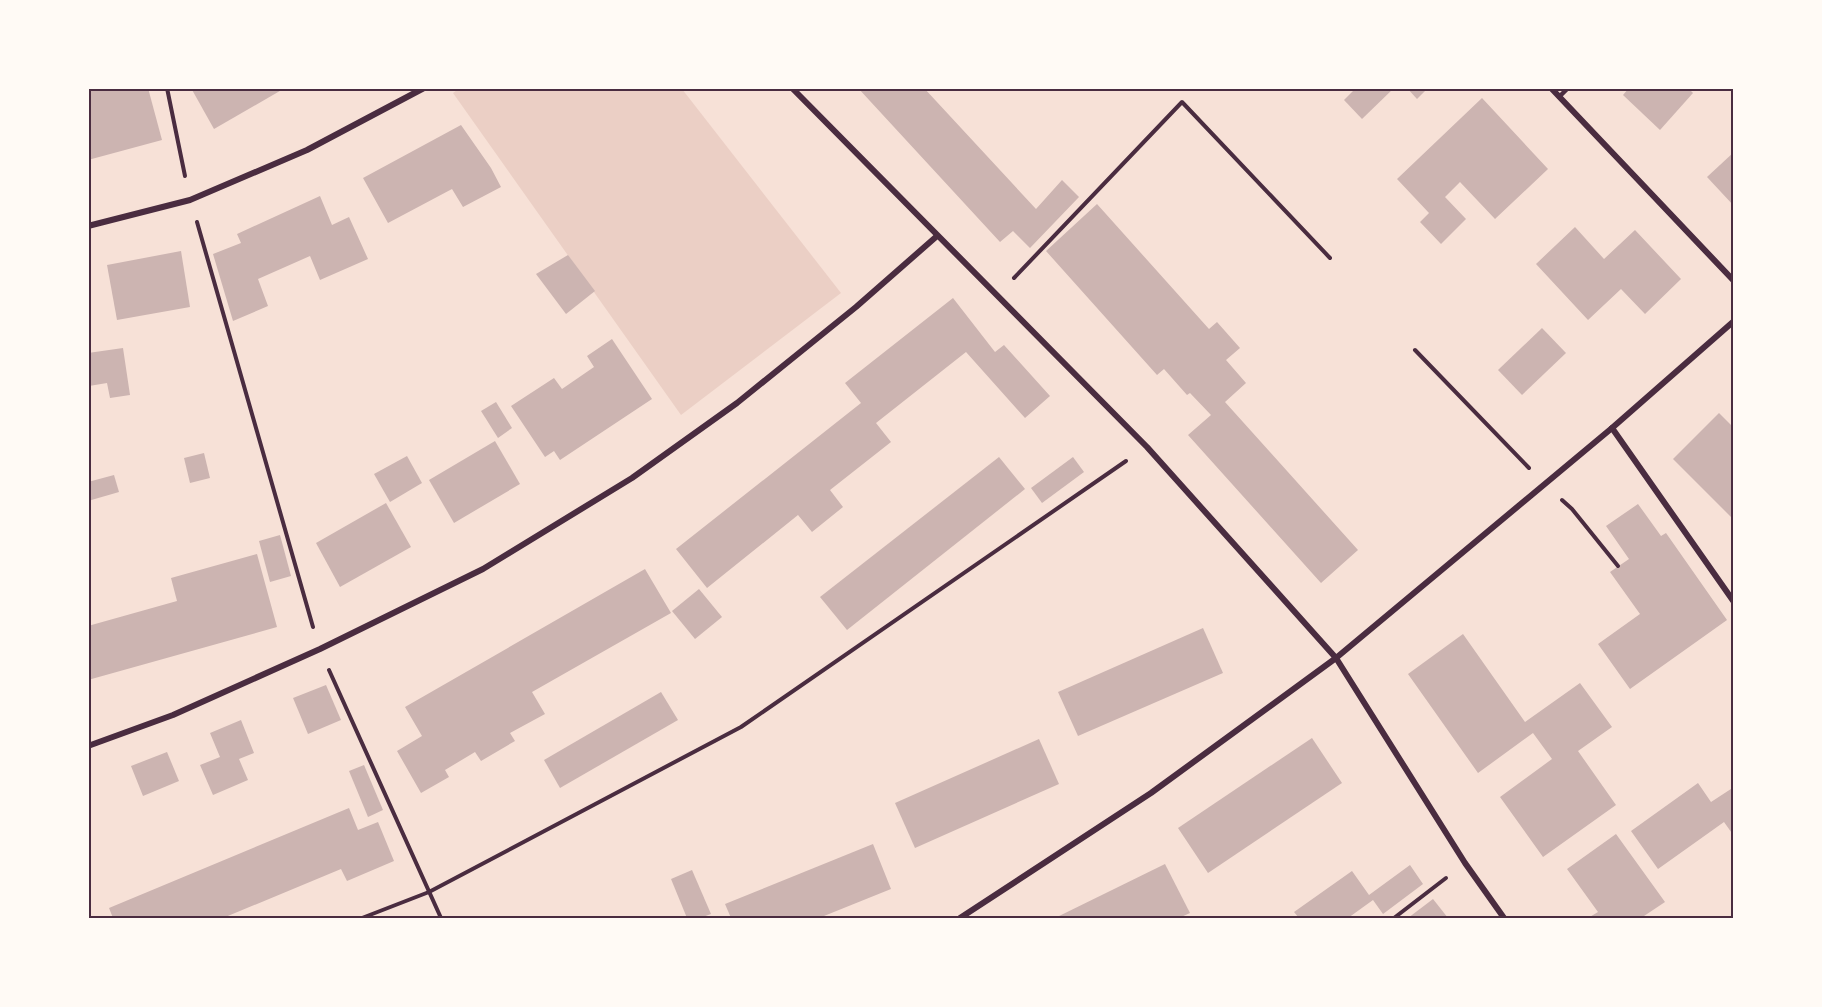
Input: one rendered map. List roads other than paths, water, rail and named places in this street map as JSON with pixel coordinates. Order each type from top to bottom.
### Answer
[{"type":"street","points":[[88,226],[190,200],[307,150],[424,88]]},
{"type":"street","points":[[792,88],[1147,447],[1336,658],[1466,863],[1504,918]]},
{"type":"street","points":[[1551,88],[1734,281]]},
{"type":"street","points":[[88,746],[173,715],[320,649],[483,570],[632,478],[737,403],[855,307],[937,236]]},
{"type":"street","points":[[960,918],[1151,793],[1336,658],[1612,428],[1734,321]]},
{"type":"street","points":[[1612,428],[1734,602]]},
{"type":"lane","points":[[1559,97],[1568,88]]}]
